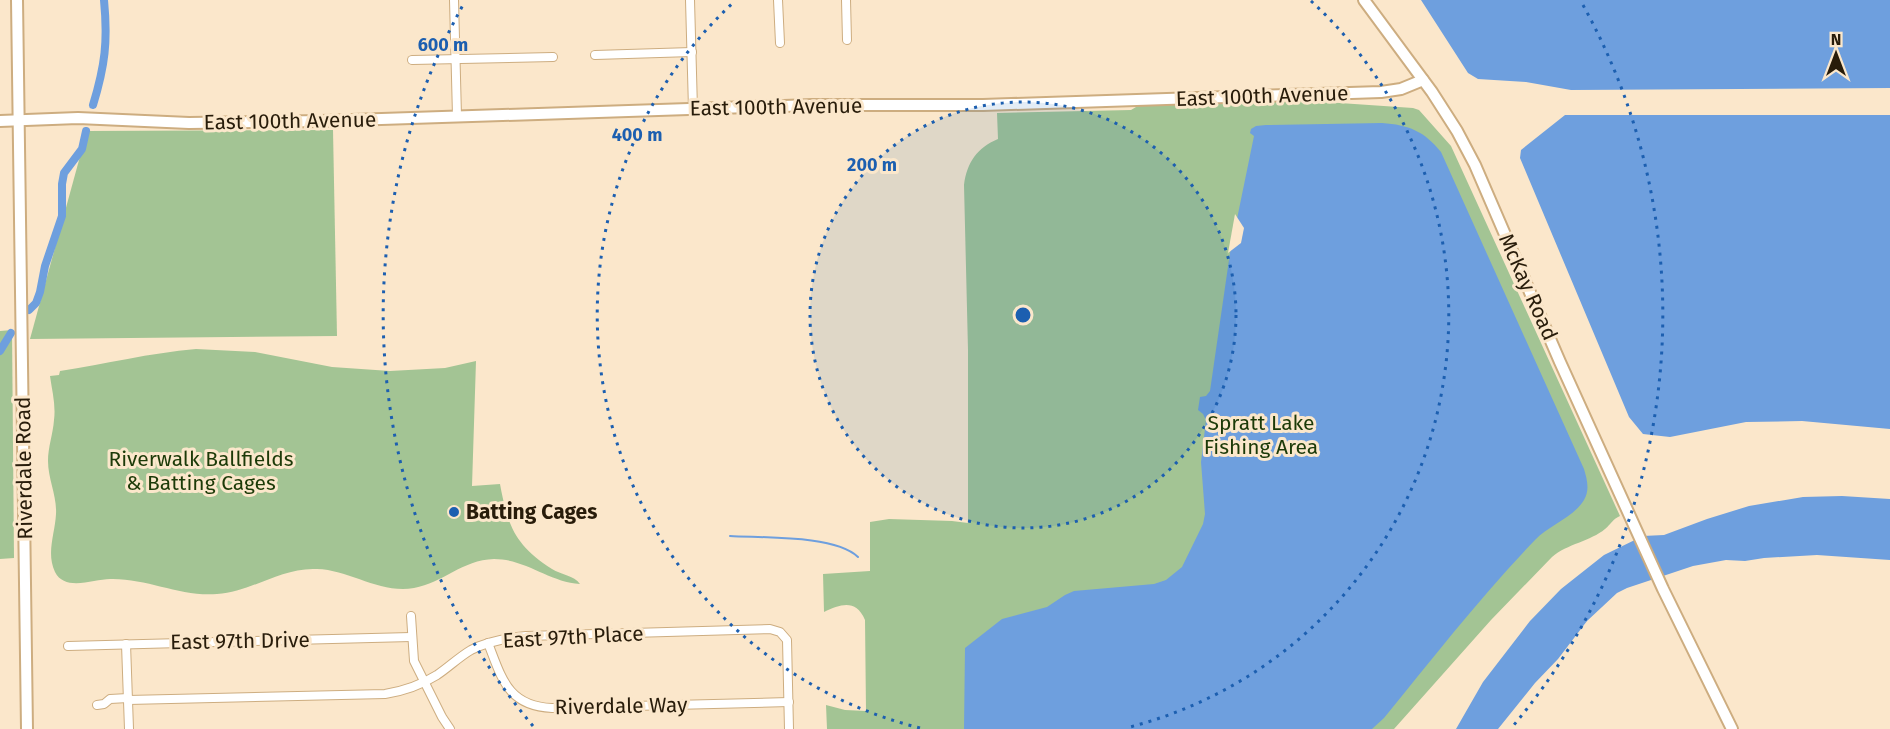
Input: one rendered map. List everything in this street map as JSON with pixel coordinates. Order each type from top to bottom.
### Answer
[{"type":"street","points":[[17,0],[19,120]]},
{"type":"street","points":[[454,0],[458,116]]},
{"type":"street","points":[[690,0],[693,109]]},
{"type":"street","points":[[778,0],[780,44]]},
{"type":"street","points":[[846,0],[847,40]]},
{"type":"street","name":"McKay Road","points":[[1364,0],[1457,131],[1663,589],[1732,729]]},
{"type":"street","points":[[595,55],[692,52]]},
{"type":"street","points":[[412,60],[553,57]]},
{"type":"street","name":"East 100th Avenue","points":[[0,121],[78,118],[194,123],[812,105],[982,105],[1381,92],[1401,89],[1423,80]]},
{"type":"street","name":"Riverdale Road","points":[[19,120],[27,729]]},
{"type":"street","points":[[411,616],[414,661],[450,729]]},
{"type":"street","name":"East 97th Place","points":[[97,705],[104,705],[110,699],[370,695],[396,692],[424,682],[469,651],[507,638],[770,629],[780,632],[787,643],[789,702]]},
{"type":"street","name":"East 97th Drive","points":[[68,646],[411,637]]},
{"type":"street","name":"Riverdale Way","points":[[488,643],[507,687],[519,699],[538,707],[789,702]]},
{"type":"street","points":[[126,644],[129,729]]},
{"type":"street","points":[[789,702],[789,729]]},
{"type":"green space","name":"Spratt Lake Fishing Area","points":[[1281,99],[1413,108],[1419,110],[1451,146],[1620,516],[1593,537],[1552,557],[1491,620],[1394,729],[827,729],[826,705],[845,710],[866,711],[865,620],[857,609],[848,605],[824,612],[823,574],[870,571],[870,522],[889,519],[968,523],[968,350],[964,185],[974,157],[984,147],[998,139],[997,113],[1131,110],[1141,104]]},
{"type":"green space","points":[[333,130],[337,336],[30,339],[87,131]]},
{"type":"green space","points":[[12,330],[14,558],[0,559],[0,331]]},
{"type":"green space","name":"Riverwalk Ballfields & Batting Cages","points":[[196,349],[255,352],[332,367],[390,371],[445,368],[476,361],[472,486],[500,484],[506,512],[521,543],[539,560],[580,584],[558,579],[517,563],[494,559],[472,563],[434,582],[401,589],[377,585],[329,570],[317,569],[291,572],[242,589],[217,594],[190,593],[124,579],[66,582],[55,572],[51,558],[56,514],[48,461],[54,414],[50,376],[59,375],[60,371]]},
{"type":"water","points":[[1421,0],[1890,0],[1890,88],[1571,90],[1526,82],[1478,79],[1468,73]]},
{"type":"water","points":[[1565,115],[1890,115],[1890,429],[1802,421],[1746,422],[1670,437],[1643,434],[1629,417],[1520,158],[1521,150]]},
{"type":"water","points":[[1382,123],[1415,130],[1441,152],[1584,469],[1587,488],[1584,500],[1574,512],[1541,535],[1515,561],[1384,718],[1372,729],[964,729],[965,648],[1002,619],[1047,607],[1074,591],[1154,584],[1166,580],[1182,567],[1203,524],[1205,514],[1201,462],[1206,420],[1198,410],[1200,397],[1206,396],[1210,391],[1230,253],[1254,136],[1250,133],[1251,129],[1266,125]]},
{"type":"water","points":[[1842,496],[1890,499],[1890,560],[1817,555],[1745,561],[1726,560],[1693,566],[1627,588],[1617,593],[1587,621],[1498,729],[1456,729],[1483,682],[1530,621],[1561,589],[1604,555],[1643,536],[1664,535],[1749,506],[1803,497]]},
{"type":"pier","points":[[1235,214],[1244,228],[1241,243],[1228,253]]},
{"type":"waterway","points":[[93,105],[104,53],[106,28],[104,0]]},
{"type":"waterway","points":[[29,310],[36,303],[40,292],[45,266],[62,216],[64,173],[82,149],[86,131]]},
{"type":"waterway","points":[[0,351],[11,333]]},
{"type":"waterway","points":[[730,536],[816,541],[847,550],[858,557]]},
{"type":"place","name":"Batting Cages","points":[[454,512]]}]
